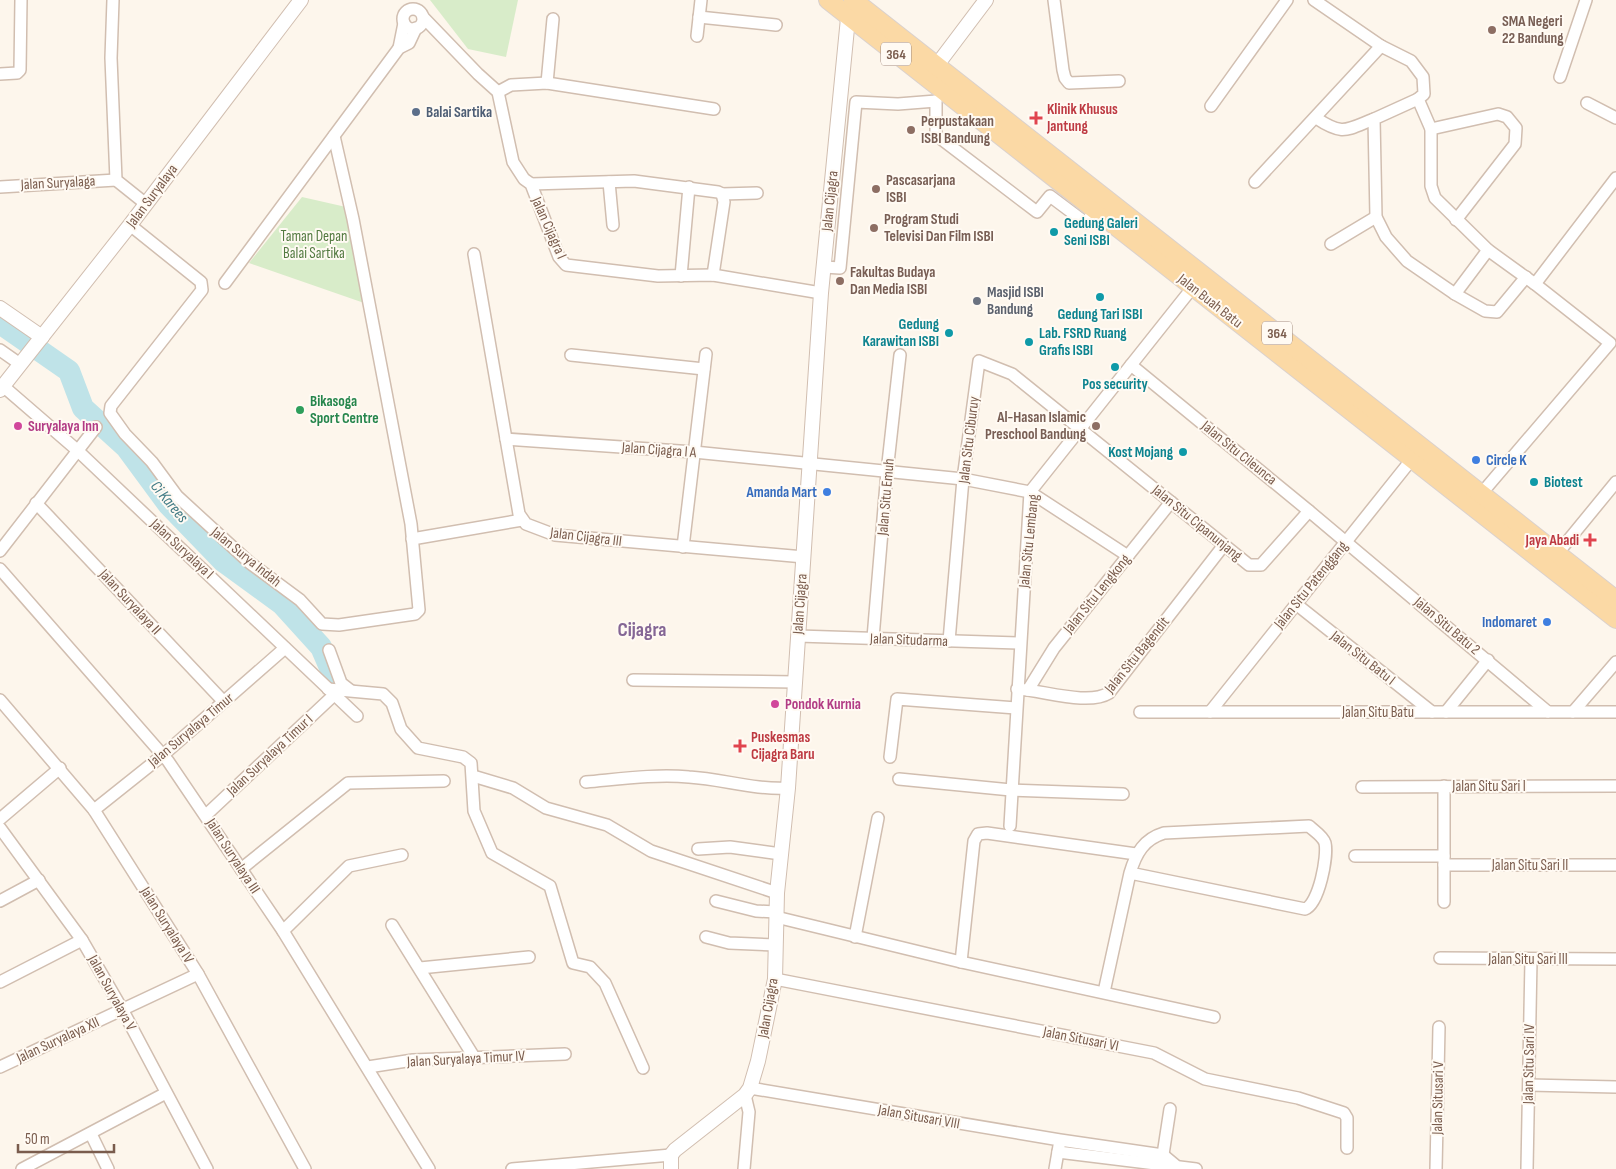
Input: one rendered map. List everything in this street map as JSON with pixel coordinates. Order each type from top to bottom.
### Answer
[{"type":"main road","name":"Jalan Buah Batu","points":[[828,0],[851,5],[937,65],[1616,600]]},
{"type":"main road","name":"Jalan Buah Batu","points":[[851,5],[942,91],[1090,217],[1193,287],[1616,619]]},
{"type":"street","points":[[0,74],[18,73],[20,70],[21,0]]},
{"type":"street","points":[[113,0],[111,58],[116,180],[146,204]]},
{"type":"street","name":"Jalan Suryalaya","points":[[2,388],[130,225],[301,0]]},
{"type":"street","points":[[698,36],[701,0]]},
{"type":"street","points":[[942,91],[937,65],[986,0]]},
{"type":"street","points":[[1054,0],[1063,70],[1067,81],[1119,81]]},
{"type":"street","points":[[1211,106],[1287,0]]},
{"type":"street","points":[[1314,0],[1381,46],[1411,61],[1418,68],[1424,85],[1424,94],[1418,99],[1374,119],[1341,131],[1333,130],[1316,118]]},
{"type":"street","points":[[1560,77],[1586,0]]},
{"type":"street","points":[[225,283],[399,48],[404,23],[403,18],[409,5],[418,9],[420,24],[409,43],[399,48]]},
{"type":"street","name":"Jalan Cijagra","points":[[748,1091],[758,1061],[775,979],[777,893],[788,788],[821,293],[851,5]]},
{"type":"street","points":[[699,17],[776,26]]},
{"type":"street","points":[[547,83],[553,19]]},
{"type":"street","points":[[404,23],[407,27],[420,24],[434,28],[498,92],[511,85],[547,83],[714,109]]},
{"type":"street","points":[[1255,182],[1381,46]]},
{"type":"street","name":"Jalan Cijagra I","points":[[498,92],[513,162],[524,179],[531,184],[559,257],[566,265],[658,276],[714,276],[821,293]]},
{"type":"street","points":[[1418,99],[1431,129],[1430,186],[1435,198],[1488,250],[1613,340],[1482,494]]},
{"type":"street","points":[[824,267],[840,268],[856,102],[898,104],[936,101],[936,135],[1037,212],[1050,196],[1090,217]]},
{"type":"street","points":[[1587,103],[1616,118]]},
{"type":"street","points":[[1431,129],[1498,114],[1507,117],[1516,128],[1515,144],[1456,220]]},
{"type":"street","points":[[1374,119],[1376,217],[1396,250],[1407,261],[1455,294],[1492,313],[1497,312],[1530,280],[1616,178]]},
{"type":"street","points":[[334,136],[353,219],[412,539],[522,520],[474,254]]},
{"type":"street","name":"Jalan Suryalaga","points":[[0,187],[116,180]]},
{"type":"street","points":[[531,184],[634,181],[722,194],[757,193]]},
{"type":"street","points":[[609,182],[613,225]]},
{"type":"street","points":[[681,276],[689,188]]},
{"type":"street","points":[[714,276],[724,202],[722,194]]},
{"type":"street","points":[[1331,244],[1376,217]]},
{"type":"street","name":"Jalan Surya Indah","points":[[130,225],[202,284],[201,293],[110,410],[124,434],[152,462],[177,496],[250,563],[300,600],[324,625],[339,626],[418,613],[412,539]]},
{"type":"street","points":[[1455,294],[1488,250]]},
{"type":"street","name":"Jalan Situ Lembang","points":[[1010,826],[1010,790],[1016,708],[1023,690],[1020,643],[1030,492],[1193,287]]},
{"type":"street","points":[[0,308],[39,340]]},
{"type":"street","points":[[0,350],[22,361]]},
{"type":"street","points":[[683,547],[706,354]]},
{"type":"street","points":[[571,355],[704,369]]},
{"type":"street","name":"Jalan Situ Emuh","points":[[874,638],[887,472],[900,356]]},
{"type":"street","name":"Jalan Situ Ciburuy","points":[[949,641],[963,479],[979,361],[1012,374],[1080,428]]},
{"type":"street","name":"Jalan Situ Cileunca","points":[[1131,365],[1346,542]]},
{"type":"street","name":"Jalan Suryalaya I","points":[[2,388],[77,450],[285,648],[338,690],[357,716]]},
{"type":"street","points":[[0,551],[96,427]]},
{"type":"street","name":"Jalan Situ Cipanunjang","points":[[1080,428],[1249,565],[1261,565],[1309,511]]},
{"type":"street","name":"Jalan Cijagra I A","points":[[506,439],[694,452],[963,479],[1030,492]]},
{"type":"street","name":"Jalan Situ Patenggang","points":[[1210,712],[1412,459]]},
{"type":"street","points":[[1557,554],[1616,482]]},
{"type":"street","points":[[1030,492],[1128,556]]},
{"type":"street","name":"Jalan Situ Lengkong","points":[[1023,690],[1054,648],[1171,502]]},
{"type":"street","name":"Jalan Suryalaya II","points":[[36,503],[224,702]]},
{"type":"street","name":"Jalan Cijagra III","points":[[522,520],[527,525],[555,535],[804,557]]},
{"type":"street","name":"Jalan Situ Batu 2","points":[[1346,542],[1548,712]]},
{"type":"street","name":"Jalan Situ Bagendit","points":[[1023,690],[1081,698],[1104,696],[1109,693],[1224,545]]},
{"type":"street","name":"Jalan Suryalaya III","points":[[0,569],[163,755],[206,815],[283,931],[429,1169]]},
{"type":"street","name":"Jalan Situ Batu I","points":[[1296,604],[1432,712]]},
{"type":"street","name":"Jalan Situdarma","points":[[798,636],[1020,643]]},
{"type":"street","name":"Jalan Suryalaya Timur","points":[[94,810],[163,755],[285,648]]},
{"type":"street","points":[[329,650],[341,683],[338,690],[370,691],[388,697],[401,729],[418,748],[463,757],[471,763],[474,811],[492,853],[550,886],[573,963],[590,967],[605,983],[643,1068]]},
{"type":"street","points":[[1446,712],[1488,660]]},
{"type":"street","points":[[1573,712],[1616,662]]},
{"type":"street","points":[[633,680],[795,682]]},
{"type":"street","name":"Jalan Suryalaya Timur I","points":[[206,815],[338,690]]},
{"type":"street","points":[[890,757],[897,699],[1016,708]]},
{"type":"street","name":"Jalan Suryalaya IV","points":[[0,700],[94,810],[198,974],[305,1169]]},
{"type":"street","name":"Jalan Situ Batu","points":[[1140,712],[1616,712]]},
{"type":"street","points":[[0,819],[60,768]]},
{"type":"street","points":[[473,776],[513,788],[546,808],[607,825],[651,851],[777,893]]},
{"type":"street","points":[[586,782],[671,776],[722,781],[746,787],[788,788]]},
{"type":"street","points":[[899,779],[1010,790],[1122,794]]},
{"type":"street","points":[[241,869],[348,783],[444,781]]},
{"type":"street","points":[[1444,786],[1444,902]]},
{"type":"street","name":"Jalan Situ Sari I","points":[[1362,787],[1616,786]]},
{"type":"street","points":[[855,937],[878,818]]},
{"type":"street","points":[[1104,992],[1130,872],[1136,854],[1146,842],[1164,833],[1309,826],[1321,837],[1325,846],[1320,884],[1313,903],[1305,909],[1130,872]]},
{"type":"street","name":"Jalan Suryalaya V","points":[[0,828],[82,940],[122,1009],[207,1169]]},
{"type":"street","points":[[961,962],[974,841],[978,834],[987,833],[1136,854]]},
{"type":"street","points":[[698,849],[730,847],[781,854]]},
{"type":"street","points":[[283,931],[349,866],[402,855]]},
{"type":"street","name":"Jalan Situ Sari II","points":[[1355,856],[1444,861],[1616,864]]},
{"type":"street","points":[[0,901],[39,880]]},
{"type":"street","points":[[716,901],[961,962],[1214,1017]]},
{"type":"street","points":[[392,925],[474,1057]]},
{"type":"street","points":[[706,937],[729,943],[776,945]]},
{"type":"street","points":[[0,982],[82,940]]},
{"type":"street","points":[[420,968],[529,957]]},
{"type":"street","name":"Jalan Situ Sari III","points":[[1440,958],[1616,959]]},
{"type":"street","name":"Jalan Situ Sari IV","points":[[1527,1169],[1531,960]]},
{"type":"street","name":"Jalan Suryalaya XII","points":[[0,1067],[198,974]]},
{"type":"street","name":"Jalan Situsari VI","points":[[775,979],[1154,1053],[1205,1078],[1298,1098],[1344,1113],[1347,1118],[1347,1148]]},
{"type":"street","name":"Jalan Situsari V","points":[[1436,1169],[1439,1027]]},
{"type":"street","name":"Jalan Suryalaya Timur IV","points":[[368,1067],[413,1060],[565,1054]]},
{"type":"street","points":[[1529,1085],[1616,1086]]},
{"type":"street","points":[[512,1169],[676,1151],[748,1091]]},
{"type":"street","points":[[744,1169],[749,1112],[748,1091]]},
{"type":"street","name":"Jalan Situsari VIII","points":[[748,1091],[1059,1146],[1162,1160],[1175,1165],[1196,1169]]},
{"type":"street","points":[[22,1169],[166,1093]]},
{"type":"street","points":[[1162,1160],[1170,1109]]},
{"type":"street","points":[[91,1134],[108,1169]]},
{"type":"street","points":[[1055,1169],[1059,1146]]},
{"type":"street","points":[[671,1169],[676,1151]]},
{"type":"green space","points":[[430,0],[518,0],[506,57],[468,49]]},
{"type":"green space","name":"Taman Depan Balai Sartika","points":[[302,197],[346,207],[367,304],[249,263]]},
{"type":"waterway","name":"Ci Karees","points":[[0,323],[69,371],[83,408],[126,447],[168,504],[223,561],[282,604],[321,647],[337,684]]},
{"type":"place","name":"SMA Negeri 22 Bandung","points":[[1492,30]]},
{"type":"place","name":"Balai Sartika","points":[[416,112]]},
{"type":"place","name":"Klinik Khusus Jantung","points":[[1036,118]]},
{"type":"place","name":"Perpustakaan ISBI Bandung","points":[[911,130]]},
{"type":"place","name":"Pascasarjana ISBI","points":[[876,189]]},
{"type":"place","name":"Program Studi Televisi Dan Film ISBI","points":[[874,228]]},
{"type":"place","name":"Gedung Galeri Seni ISBI","points":[[1054,232]]},
{"type":"place","name":"Fakultas Budaya Dan Media ISBI","points":[[840,281]]},
{"type":"place","name":"Gedung Tari ISBI","points":[[1100,297]]},
{"type":"place","name":"Masjid ISBI Bandung","points":[[977,301]]},
{"type":"place","name":"Gedung Karawitan ISBI","points":[[949,333]]},
{"type":"place","name":"Lab. FSRD Ruang Grafis ISBI","points":[[1029,342]]},
{"type":"place","name":"Pos security","points":[[1115,367]]},
{"type":"place","name":"Bikasoga Sport Centre","points":[[300,410]]},
{"type":"place","name":"Suryalaya Inn","points":[[18,426]]},
{"type":"place","name":"Al-Hasan Islamic Preschool Bandung","points":[[1096,426]]},
{"type":"place","name":"Kost Mojang","points":[[1183,452]]},
{"type":"place","name":"Circle K","points":[[1476,460]]},
{"type":"place","name":"Biotest","points":[[1534,482]]},
{"type":"place","name":"Amanda Mart","points":[[827,492]]},
{"type":"place","name":"Jaya Abadi","points":[[1590,540]]},
{"type":"place","name":"Indomaret","points":[[1547,622]]},
{"type":"place","name":"Pondok Kurnia","points":[[775,704]]},
{"type":"place","name":"Puskesmas Cijagra Baru","points":[[740,746]]},
{"type":"district","name":"Cijagra","points":[[642,630]]}]
